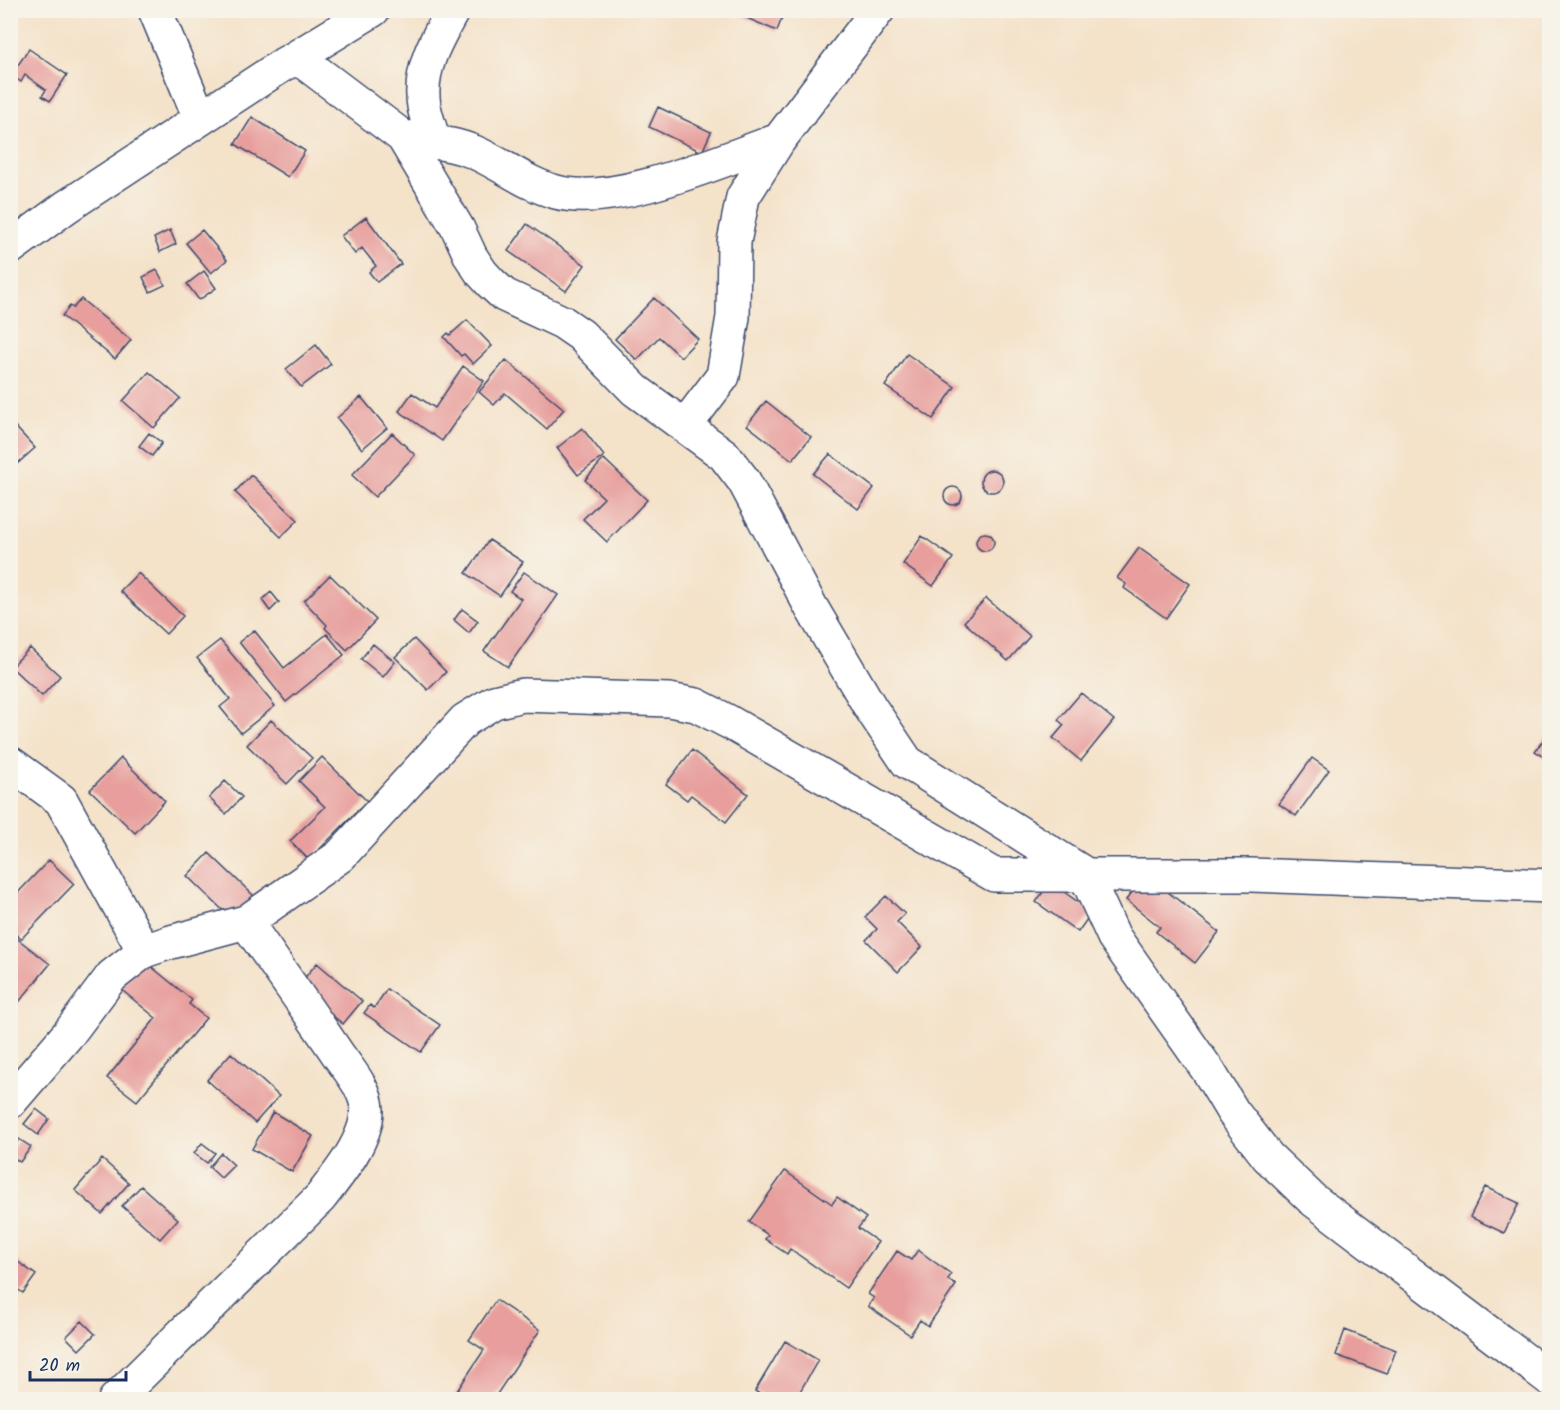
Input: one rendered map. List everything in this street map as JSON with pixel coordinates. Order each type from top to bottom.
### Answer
[{"type":"street","points":[[155,10],[200,118]]},
{"type":"street","points":[[10,248],[66,207],[200,118],[373,10]]},
{"type":"street","points":[[453,10],[432,49],[422,81],[424,106],[419,140],[444,203],[476,265],[504,294],[562,322],[581,335],[635,390],[724,455],[744,482],[811,607],[870,707],[907,762],[1084,874],[1114,937],[1209,1072],[1233,1112],[1268,1157],[1312,1199],[1550,1380]]},
{"type":"street","points":[[685,426],[723,376],[733,316],[734,242],[743,198],[779,140],[878,10]]},
{"type":"street","points":[[293,59],[305,63],[419,140],[473,152],[553,192],[575,197],[602,195],[657,183],[779,140]]},
{"type":"street","points":[[10,1102],[70,1032],[112,976],[144,951],[246,922],[340,856],[465,720],[494,702],[523,695],[669,700],[696,705],[994,875],[1251,875],[1550,886]]},
{"type":"street","points":[[10,762],[61,800],[144,951]]},
{"type":"street","points":[[115,1400],[320,1198],[343,1169],[362,1135],[367,1110],[362,1091],[246,922]]},
{"type":"building","points":[[728,10],[785,10],[777,31]]},
{"type":"building","points":[[29,49],[67,75],[50,101],[42,96],[46,90],[25,75],[21,82],[11,75]]},
{"type":"building","points":[[658,107],[711,132],[702,152],[649,127]]},
{"type":"building","points":[[252,117],[305,151],[288,177],[235,144]]},
{"type":"building","points":[[366,217],[401,264],[377,282],[369,272],[376,266],[362,248],[355,254],[341,236]]},
{"type":"building","points":[[527,224],[585,265],[566,291],[508,251]]},
{"type":"building","points":[[170,230],[176,244],[160,252],[154,238]]},
{"type":"building","points":[[202,230],[227,260],[211,273],[186,243]]},
{"type":"building","points":[[157,270],[165,285],[150,292],[143,277]]},
{"type":"building","points":[[204,271],[216,288],[199,300],[187,284]]},
{"type":"building","points":[[654,298],[698,339],[681,357],[659,337],[637,360],[615,339]]},
{"type":"building","points":[[81,299],[131,340],[115,359],[62,316],[70,306],[73,308]]},
{"type":"building","points":[[467,320],[492,346],[473,364],[464,354],[461,356],[444,337],[448,333],[450,335]]},
{"type":"building","points":[[316,345],[331,364],[301,387],[286,369]]},
{"type":"building","points":[[907,354],[955,387],[933,419],[885,386]]},
{"type":"building","points":[[506,360],[564,409],[547,429],[505,393],[494,405],[479,392]]},
{"type":"building","points":[[463,366],[484,381],[442,441],[399,411],[412,393],[435,408]]},
{"type":"building","points":[[149,372],[180,398],[154,428],[123,401]]},
{"type":"building","points":[[361,397],[387,428],[362,449],[337,418]]},
{"type":"building","points":[[766,401],[811,437],[792,460],[747,425]]},
{"type":"building","points":[[10,421],[35,448],[10,470]]},
{"type":"building","points":[[582,428],[604,456],[578,475],[557,448]]},
{"type":"building","points":[[149,433],[162,443],[152,456],[139,446]]},
{"type":"building","points":[[392,433],[415,455],[375,497],[352,475]]},
{"type":"building","points":[[830,454],[874,488],[858,509],[813,474]]},
{"type":"building","points":[[604,459],[647,500],[607,542],[583,519],[604,498],[585,480]]},
{"type":"building","points":[[992,470],[1000,473],[1003,481],[1000,489],[992,492],[984,489],[981,481],[984,473]]},
{"type":"building","points":[[251,475],[298,520],[281,537],[235,492]]},
{"type":"building","points":[[953,487],[959,490],[962,496],[959,502],[953,505],[947,502],[944,496],[947,490]]},
{"type":"building","points":[[985,533],[993,538],[994,542],[989,550],[985,551],[977,546],[976,542],[981,534]]},
{"type":"building","points":[[922,536],[953,558],[933,586],[903,564]]},
{"type":"building","points":[[489,540],[523,562],[500,596],[466,573]]},
{"type":"building","points":[[1139,548],[1190,584],[1166,618],[1124,588],[1126,584],[1117,578]]},
{"type":"building","points":[[524,572],[558,595],[508,667],[484,651],[521,599],[510,591]]},
{"type":"building","points":[[138,573],[183,616],[166,634],[120,591]]},
{"type":"building","points":[[330,575],[376,620],[347,650],[325,628],[327,625],[304,601]]},
{"type":"building","points":[[271,592],[279,602],[270,611],[262,600]]},
{"type":"building","points":[[986,598],[1030,636],[1008,661],[964,622]]},
{"type":"building","points":[[462,609],[478,621],[469,633],[454,620]]},
{"type":"building","points":[[254,630],[284,668],[327,634],[344,655],[286,702],[239,642]]},
{"type":"building","points":[[414,639],[446,672],[428,690],[395,657]]},
{"type":"building","points":[[220,640],[275,706],[241,733],[220,707],[230,699],[197,658]]},
{"type":"building","points":[[373,644],[395,662],[383,677],[361,659]]},
{"type":"building","points":[[30,648],[60,676],[42,696],[11,667]]},
{"type":"building","points":[[1081,693],[1114,720],[1081,761],[1053,738],[1064,725],[1058,720]]},
{"type":"building","points":[[271,720],[312,758],[287,784],[247,745]]},
{"type":"building","points":[[1550,731],[1550,757],[1548,760],[1535,751]]},
{"type":"building","points":[[692,750],[748,794],[726,822],[691,795],[687,800],[666,784]]},
{"type":"building","points":[[322,757],[367,801],[309,860],[290,841],[325,807],[299,781]]},
{"type":"building","points":[[121,758],[165,801],[135,833],[90,790]]},
{"type":"building","points":[[1312,758],[1329,770],[1296,816],[1279,804]]},
{"type":"building","points":[[225,781],[242,797],[226,814],[209,798]]},
{"type":"building","points":[[209,853],[254,896],[232,919],[187,876]]},
{"type":"building","points":[[49,860],[74,884],[21,939],[10,929],[10,901]]},
{"type":"building","points":[[1146,875],[1219,932],[1195,963],[1156,932],[1160,927],[1126,900]]},
{"type":"building","points":[[1050,882],[1092,912],[1078,932],[1036,902]]},
{"type":"building","points":[[886,896],[905,914],[897,922],[922,947],[898,972],[866,940],[877,929],[865,917]]},
{"type":"building","points":[[10,933],[50,964],[19,1002],[10,995]]},
{"type":"building","points":[[142,959],[192,1000],[189,1004],[206,1018],[137,1101],[107,1078],[156,1018],[118,987]]},
{"type":"building","points":[[317,963],[362,1001],[343,1024],[297,987]]},
{"type":"building","points":[[387,989],[440,1025],[421,1052],[364,1013],[370,1005],[374,1008]]},
{"type":"building","points":[[231,1053],[279,1096],[255,1123],[207,1080]]},
{"type":"building","points":[[36,1109],[49,1119],[38,1135],[24,1124]]},
{"type":"building","points":[[273,1112],[313,1136],[292,1172],[252,1149]]},
{"type":"building","points":[[19,1139],[31,1147],[20,1162],[10,1155],[10,1151]]},
{"type":"building","points":[[202,1143],[215,1153],[207,1163],[194,1153]]},
{"type":"building","points":[[221,1153],[234,1165],[221,1178],[209,1167]]},
{"type":"building","points":[[102,1159],[129,1183],[102,1214],[75,1190]]},
{"type":"building","points":[[785,1171],[832,1204],[837,1197],[866,1218],[858,1228],[878,1242],[846,1288],[790,1249],[787,1254],[765,1239],[768,1235],[749,1222]]},
{"type":"building","points":[[141,1186],[178,1219],[160,1239],[122,1206]]},
{"type":"building","points":[[1485,1187],[1519,1203],[1504,1233],[1470,1217]]},
{"type":"building","points":[[918,1250],[951,1274],[948,1280],[956,1285],[928,1326],[920,1320],[910,1335],[868,1306],[874,1298],[868,1294],[897,1251],[911,1260]]},
{"type":"building","points":[[10,1256],[36,1275],[23,1293],[10,1284]]},
{"type":"building","points":[[496,1300],[540,1330],[493,1400],[451,1400],[484,1350],[469,1340]]},
{"type":"building","points":[[82,1321],[95,1334],[79,1350],[66,1337]]},
{"type":"building","points":[[1345,1330],[1396,1350],[1387,1374],[1336,1355]]},
{"type":"building","points":[[785,1341],[818,1360],[795,1400],[769,1400],[755,1391]]}]
